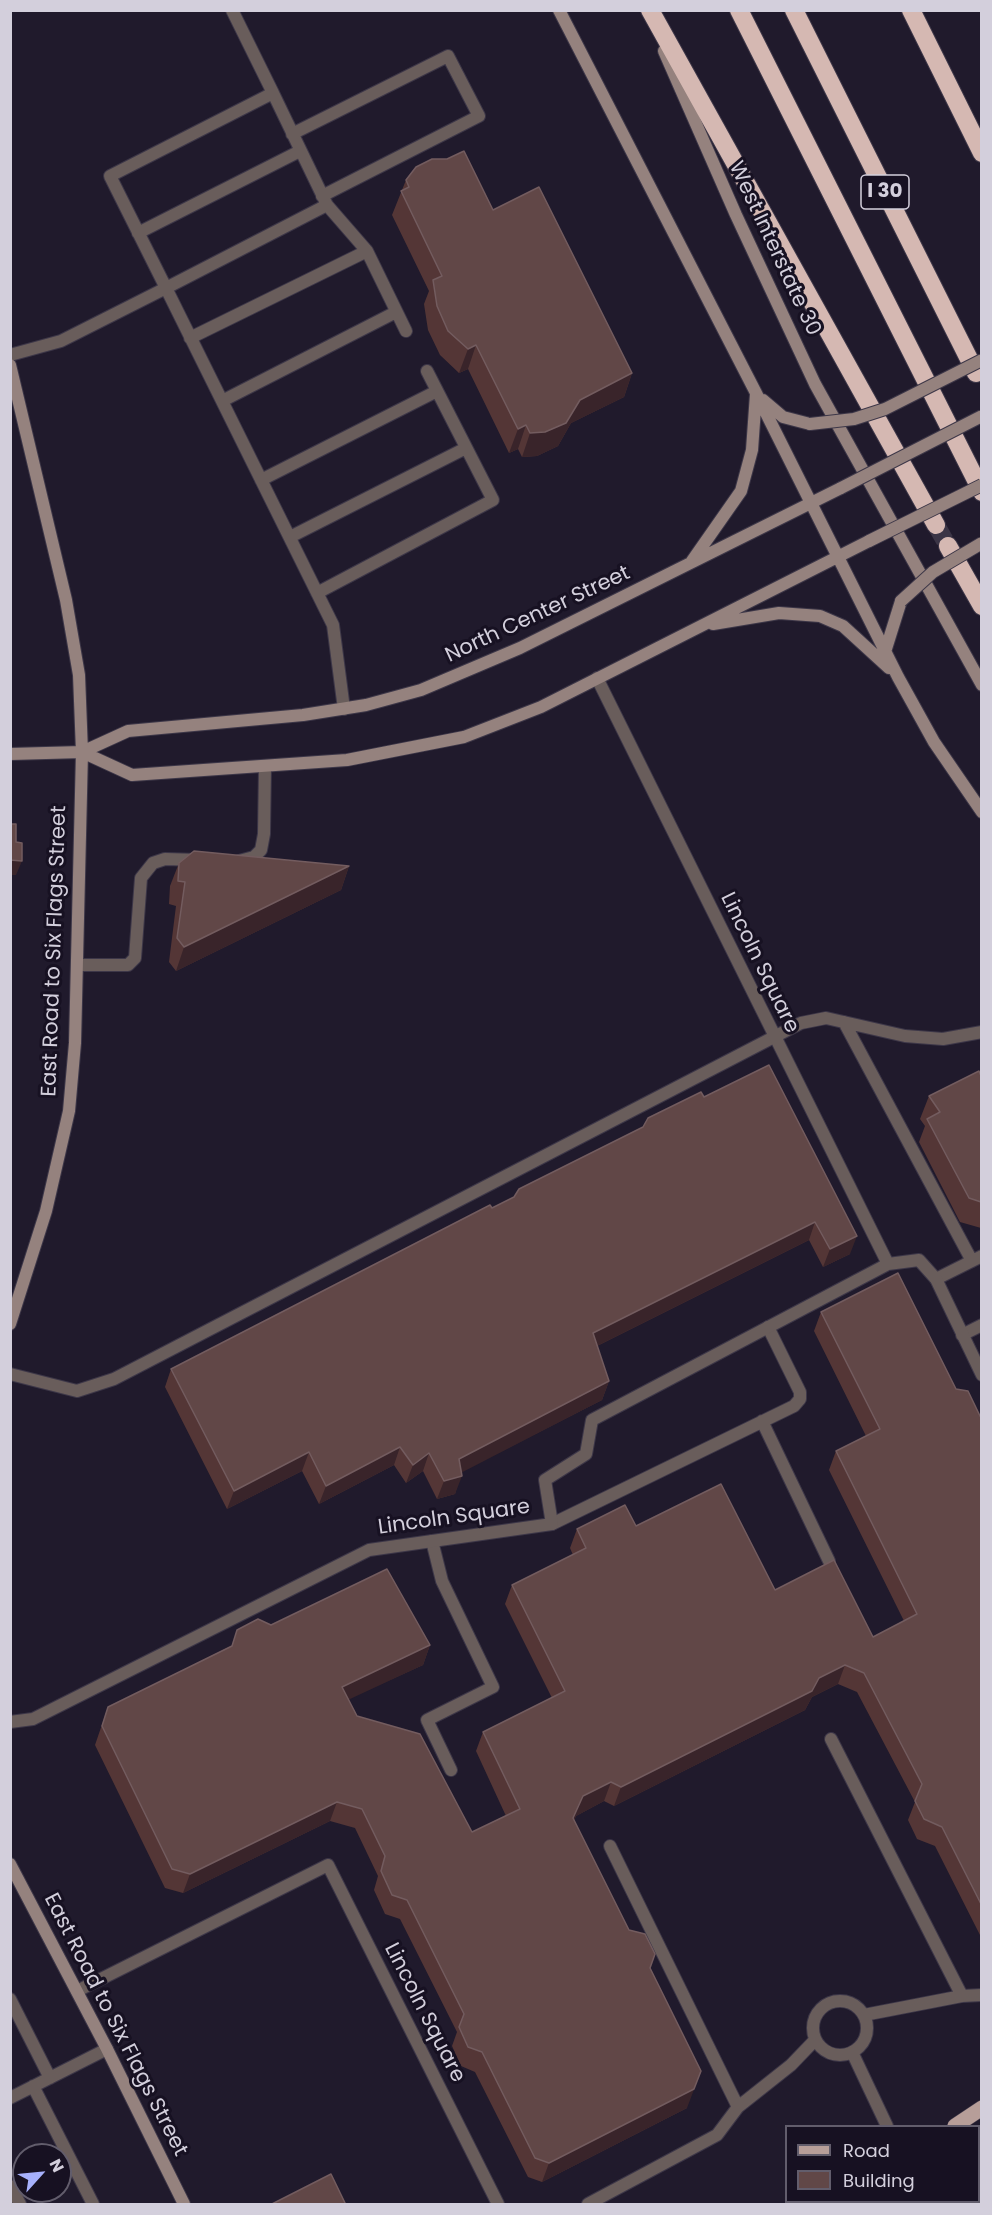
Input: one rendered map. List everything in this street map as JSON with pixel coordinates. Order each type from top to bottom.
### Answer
[{"type":"highway","points":[[648,10],[936,525]]},
{"type":"highway","name":"I 30","points":[[739,10],[981,492]]},
{"type":"highway","name":"I 30","points":[[794,10],[979,366]]},
{"type":"highway","points":[[911,10],[981,153]]},
{"type":"highway","points":[[948,546],[981,606]]},
{"type":"main road","points":[[559,10],[756,393],[898,677],[934,742],[981,812]]},
{"type":"main road","name":"West Interstate 30","points":[[648,10],[736,215],[815,384],[981,685]]},
{"type":"main road","name":"East Road to Six Flags Street","points":[[10,365],[66,600],[79,675],[81,752],[77,965],[69,1110],[46,1210],[10,1324]]},
{"type":"main road","points":[[756,393],[783,417],[810,424],[854,419],[885,410],[979,366]]},
{"type":"main road","points":[[691,563],[741,491],[752,450],[756,393]]},
{"type":"main road","name":"North Center Street","points":[[10,754],[81,752],[128,731],[279,718],[344,709],[421,690],[466,672],[691,563],[981,416]]},
{"type":"main road","name":"North Center Street","points":[[81,752],[132,776],[346,760],[464,737],[541,707],[981,485]]},
{"type":"main road","points":[[885,652],[901,601],[933,572],[981,543]]},
{"type":"main road","points":[[697,627],[779,613],[820,616],[843,626],[898,677]]},
{"type":"main road","name":"East Road to Six Flags Street","points":[[10,1864],[107,2049],[184,2205]]},
{"type":"main road","points":[[958,2125],[981,2108]]},
{"type":"street","points":[[232,10],[324,200],[367,251],[406,331]]},
{"type":"street","points":[[10,355],[61,341],[166,288],[479,116],[448,56],[292,134]]},
{"type":"street","points":[[273,93],[110,176],[333,626],[344,709]]},
{"type":"street","points":[[138,233],[300,151]]},
{"type":"street","points":[[190,338],[367,251]]},
{"type":"street","points":[[222,401],[396,312]]},
{"type":"street","points":[[317,593],[493,500],[427,371]]},
{"type":"street","points":[[261,480],[437,391]]},
{"type":"street","points":[[290,537],[466,448]]},
{"type":"street","name":"Lincoln Square","points":[[597,678],[888,1264]]},
{"type":"street","points":[[229,861],[254,857],[261,850],[264,834],[265,766]]},
{"type":"street","points":[[77,965],[128,965],[135,958],[141,878],[153,863],[165,859],[207,860]]},
{"type":"street","points":[[10,1374],[77,1392],[114,1379],[801,1023],[826,1018],[905,1036],[943,1039],[981,1032]]},
{"type":"street","points":[[844,1023],[976,1259],[936,1279]]},
{"type":"street","name":"Lincoln Square","points":[[10,1722],[33,1719],[369,1550],[552,1524],[544,1480],[586,1454],[592,1420],[888,1264],[919,1260],[936,1279],[981,1375]]},
{"type":"street","points":[[962,1335],[981,1325]]},
{"type":"street","points":[[552,1524],[794,1406],[800,1400],[800,1392],[768,1327]]},
{"type":"street","points":[[762,1421],[829,1561]]},
{"type":"street","points":[[432,1541],[442,1581],[493,1687],[427,1720],[451,1770]]},
{"type":"street","points":[[831,1739],[962,1996]]},
{"type":"street","points":[[610,1846],[738,2107]]},
{"type":"street","name":"Lincoln Square","points":[[77,1991],[328,1865],[498,2205]]},
{"type":"street","points":[[864,2015],[962,1996],[981,1995]]},
{"type":"street","points":[[10,1999],[50,2078]]},
{"type":"street","points":[[844,2001],[852,2003],[864,2015],[867,2032],[859,2047],[852,2052],[844,2055],[828,2052],[815,2040],[813,2023],[816,2015],[828,2003],[844,2001]]},
{"type":"street","points":[[588,2205],[717,2136],[738,2107],[791,2065],[815,2040]]},
{"type":"street","points":[[10,2098],[107,2049]]},
{"type":"street","points":[[852,2052],[886,2125]]},
{"type":"street","points":[[33,2086],[93,2205]]},
{"type":"street","points":[[10,2186],[20,2205]]},
{"type":"building","points":[[464,151],[493,210],[539,187],[632,373],[580,400],[566,423],[545,432],[530,433],[526,425],[518,429],[476,345],[468,349],[448,331],[437,306],[433,280],[442,276],[401,191],[409,187],[406,180],[416,167],[432,159],[447,159]]},
{"type":"building","points":[[10,824],[16,824],[16,842],[22,843],[22,861],[10,860]]},
{"type":"building","points":[[194,851],[349,866],[184,947],[177,938],[185,882],[178,881],[179,863]]},
{"type":"building","points":[[769,1065],[857,1236],[830,1249],[815,1222],[593,1333],[609,1381],[459,1459],[462,1476],[444,1481],[429,1453],[413,1465],[400,1447],[326,1486],[309,1452],[234,1491],[171,1369],[490,1205],[492,1208],[514,1197],[519,1189],[643,1127],[648,1118],[701,1092],[704,1097]]},
{"type":"building","points":[[979,1071],[981,1076],[981,1202],[969,1198],[927,1119],[940,1112],[929,1096]]},
{"type":"building","points":[[898,1273],[956,1389],[968,1391],[981,1418],[981,1904],[942,1827],[924,1819],[915,1801],[922,1784],[864,1673],[845,1665],[819,1678],[812,1691],[621,1787],[611,1782],[583,1796],[573,1818],[629,1930],[645,1934],[655,1954],[650,1968],[701,2071],[694,2089],[549,2163],[535,2158],[482,2052],[468,2047],[459,2027],[464,2014],[407,1900],[392,1895],[381,1871],[385,1856],[362,1809],[337,1802],[190,1874],[172,1869],[102,1726],[108,1707],[232,1646],[237,1630],[258,1619],[271,1625],[387,1569],[430,1645],[342,1687],[357,1716],[420,1734],[472,1832],[520,1809],[483,1732],[565,1691],[512,1585],[586,1548],[577,1529],[625,1505],[636,1526],[721,1484],[775,1590],[834,1560],[873,1637],[917,1614],[836,1451],[880,1429],[821,1312]]},
{"type":"building","points":[[331,2174],[346,2205],[270,2205]]},
{"type":"tunnel","points":[[936,525],[948,546]]}]
